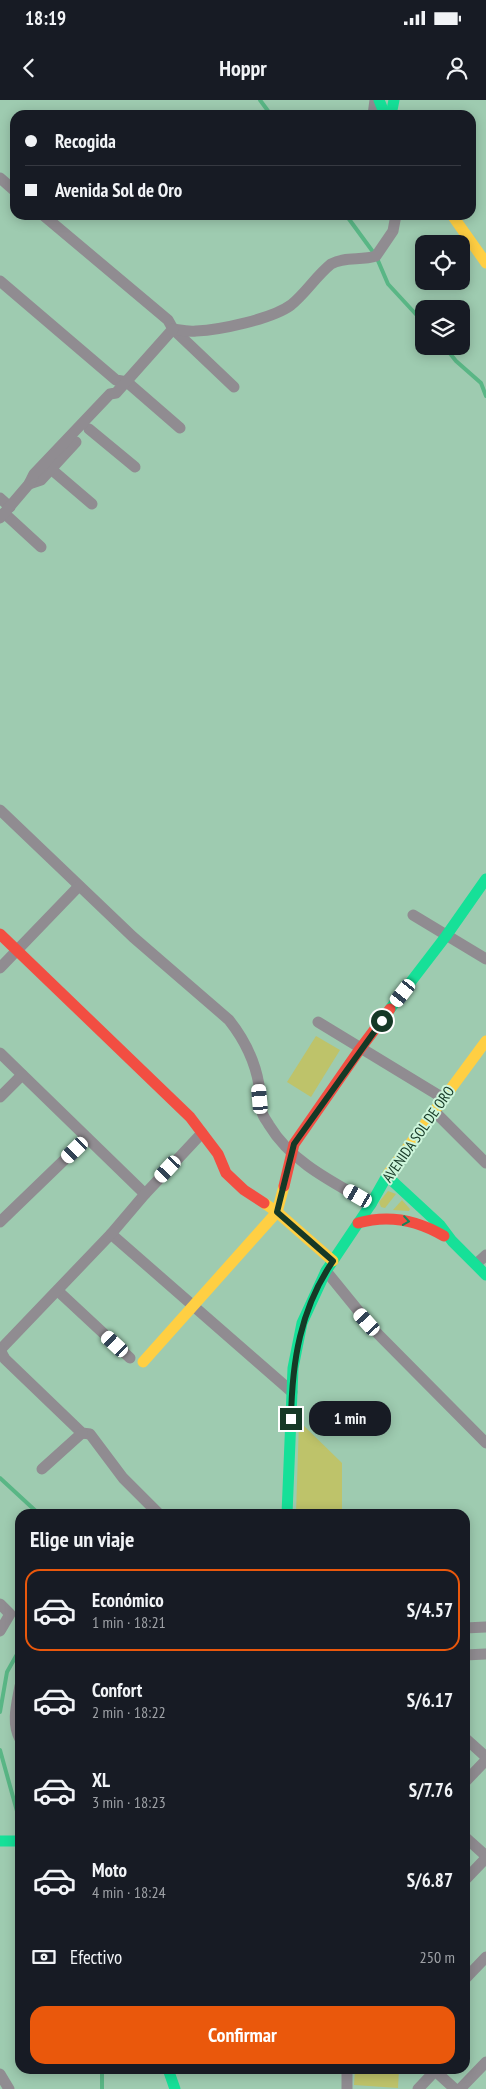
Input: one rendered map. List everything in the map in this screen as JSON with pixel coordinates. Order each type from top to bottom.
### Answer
[{"type":"street","points":[[0,178],[10,187]]},
{"type":"street","points":[[49,220],[168,320],[173,329],[234,387]]},
{"type":"street","points":[[173,329],[196,331],[242,323],[284,310],[331,264],[338,260],[360,260],[376,256],[394,231],[395,220]]},
{"type":"street","points":[[456,220],[486,263]]},
{"type":"street","points":[[0,280],[116,380],[127,382],[180,428]]},
{"type":"street","points":[[30,484],[41,480],[89,429],[116,399],[116,394],[173,329]]},
{"type":"street","points":[[4,513],[30,484],[34,474],[110,394],[116,394]]},
{"type":"street","points":[[89,429],[136,467]]},
{"type":"street","points":[[51,469],[92,504]]},
{"type":"street","points":[[0,498],[4,513],[41,547]]},
{"type":"street","points":[[0,810],[133,937],[229,1020],[241,1035],[251,1056],[259,1084],[262,1114],[276,1136],[291,1154],[331,1181],[371,1204]]},
{"type":"street","points":[[142,1362],[277,1212],[294,1144],[360,1049],[446,936],[486,879]]},
{"type":"street","points":[[0,968],[79,886]]},
{"type":"street","points":[[413,916],[486,959]]},
{"type":"street","points":[[0,934],[190,1117],[218,1154],[226,1173],[244,1190],[277,1212],[330,1266],[374,1330],[486,1443]]},
{"type":"street","points":[[318,1022],[443,1098]]},
{"type":"street","name":"AVENIDA SOL DE ORO","points":[[287,1509],[293,1368],[302,1323],[310,1303],[330,1266],[387,1176],[486,1041]]},
{"type":"street","points":[[0,1053],[145,1194]]},
{"type":"street","points":[[0,1098],[22,1075]]},
{"type":"street","points":[[434,1111],[485,1158]]},
{"type":"street","points":[[154,1509],[123,1478],[90,1434],[82,1432],[5,1359],[0,1350],[58,1291],[202,1133]]},
{"type":"street","points":[[0,1222],[87,1138]]},
{"type":"street","points":[[387,1176],[440,1225],[452,1241],[486,1275]]},
{"type":"street","points":[[358,1223],[378,1218],[411,1222],[426,1227],[452,1241]]},
{"type":"street","points":[[111,1234],[292,1392]]},
{"type":"street","points":[[476,1264],[486,1255]]},
{"type":"street","points":[[58,1291],[130,1358]]},
{"type":"street","points":[[42,1469],[82,1432]]},
{"type":"street","points":[[0,1604],[10,1614],[0,1631]]},
{"type":"street","points":[[470,1628],[486,1627]]},
{"type":"street","points":[[470,1655],[486,1654]]},
{"type":"street","points":[[470,1743],[486,1758],[470,1776]]},
{"type":"street","points":[[0,1841],[15,1841]]},
{"type":"street","points":[[470,1842],[486,1857],[470,1875]]},
{"type":"street","points":[[470,1974],[486,1957]]},
{"type":"street","points":[[460,2089],[486,2062]]},
{"type":"street","points":[[0,2074],[9,2089]]},
{"type":"street","points":[[170,2074],[175,2089]]},
{"type":"street","points":[[347,2074],[347,2089]]},
{"type":"street","points":[[418,2089],[431,2074]]},
{"type":"street","points":[[438,2074],[455,2089]]},
{"type":"green space","points":[[316,1036],[340,1050],[311,1097],[287,1082]]},
{"type":"green space","points":[[388,1191],[396,1194],[385,1208],[381,1207],[379,1202]]},
{"type":"green space","points":[[402,1200],[410,1209],[409,1211],[393,1210]]},
{"type":"green space","points":[[299,1421],[342,1463],[342,1509],[296,1509]]},
{"type":"green space","points":[[355,2074],[399,2074],[398,2088],[354,2085]]},
{"type":"waterway","points":[[260,100],[267,110]]},
{"type":"waterway","points":[[350,220],[376,256],[388,284],[415,313]]},
{"type":"waterway","points":[[451,355],[481,383],[486,396]]},
{"type":"waterway","points":[[0,1478],[34,1509]]},
{"type":"waterway","points":[[0,1712],[7,1672],[15,1658]]},
{"type":"waterway","points":[[0,1750],[15,1804]]},
{"type":"waterway","points":[[102,2074],[102,2089]]},
{"type":"traffic: fast","points":[[379,100],[383,110]]},
{"type":"traffic: fast","points":[[392,110],[394,100]]},
{"type":"traffic: fast","points":[[390,1009],[446,936],[486,879]]},
{"type":"traffic: fast","points":[[287,1509],[293,1368],[302,1323],[326,1271],[371,1204],[388,1174]]},
{"type":"traffic: fast","points":[[387,1176],[440,1225],[452,1241],[486,1275]]},
{"type":"traffic: fast","points":[[0,1841],[15,1841]]},
{"type":"traffic: fast","points":[[170,2074],[175,2089]]},
{"type":"traffic: slow","points":[[456,220],[486,263]]},
{"type":"traffic: slow","points":[[388,1174],[486,1041]]},
{"type":"traffic: slow","points":[[143,1362],[277,1212],[284,1186]]},
{"type":"traffic: slow","points":[[264,1203],[333,1261]]},
{"type":"traffic: jam","points":[[0,934],[190,1117],[218,1154],[226,1173],[244,1190],[264,1203]]},
{"type":"traffic: jam","points":[[284,1186],[294,1144],[390,1009]]},
{"type":"traffic: jam","points":[[358,1223],[381,1219],[402,1220],[424,1226],[444,1236]]},
{"type":"route","points":[[291,1419],[293,1368],[302,1323],[326,1271],[333,1261],[277,1212],[294,1144],[360,1049],[382,1021]]}]
